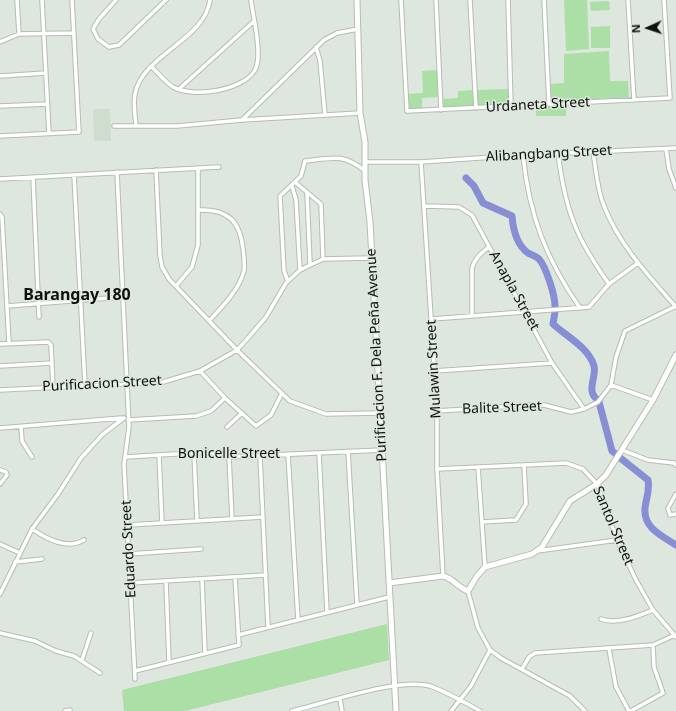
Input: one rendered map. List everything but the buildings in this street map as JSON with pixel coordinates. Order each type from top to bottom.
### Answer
[{"type":"street","points":[[17,0],[19,34]]},
{"type":"street","points":[[42,0],[49,133]]},
{"type":"street","points":[[0,136],[79,132],[72,0]]},
{"type":"street","points":[[116,0],[94,24],[94,34],[109,47],[119,44],[166,0]]},
{"type":"street","points":[[136,125],[134,95],[137,85],[151,66],[192,31],[206,11],[210,0]]},
{"type":"street","points":[[151,66],[164,80],[179,89],[192,91],[220,90],[234,86],[247,78],[255,70],[258,59],[251,0]]},
{"type":"street","name":"Purificacion F. Dela Peña Avenue","points":[[357,0],[360,113],[365,142],[365,171],[396,711]]},
{"type":"street","name":"Urdaneta Street","points":[[401,0],[407,112],[670,98],[664,0]]},
{"type":"street","points":[[436,0],[441,110]]},
{"type":"street","points":[[470,0],[476,108]]},
{"type":"street","points":[[508,0],[511,106]]},
{"type":"street","points":[[544,0],[549,104]]},
{"type":"street","points":[[628,0],[634,100]]},
{"type":"street","points":[[179,89],[253,22]]},
{"type":"street","points":[[242,120],[316,47],[330,36],[358,29]]},
{"type":"street","points":[[0,42],[19,34],[74,33]]},
{"type":"street","points":[[316,47],[320,61],[325,115]]},
{"type":"street","points":[[0,76],[46,73]]},
{"type":"street","points":[[0,106],[48,104]]},
{"type":"street","points":[[114,126],[177,126],[242,120],[360,113]]},
{"type":"street","name":"Alibangbang Street","points":[[365,162],[421,162],[558,153],[676,148]]},
{"type":"street","points":[[666,149],[669,170],[676,188]]},
{"type":"street","points":[[593,152],[598,185],[604,206],[613,226],[638,263],[676,306]]},
{"type":"street","points":[[558,153],[563,189],[573,223],[588,255],[609,284]]},
{"type":"street","points":[[523,155],[527,189],[540,236],[551,261],[580,308]]},
{"type":"street","points":[[288,281],[284,271],[280,196],[302,176],[305,161],[343,158],[350,160],[365,171]]},
{"type":"street","name":"Mulawin Street","points":[[421,162],[437,411],[437,469],[443,576]]},
{"type":"street","points":[[0,179],[219,166]]},
{"type":"street","points":[[176,286],[192,267],[198,245],[198,168]]},
{"type":"street","points":[[156,170],[162,267],[165,275],[237,350],[282,393],[298,405],[326,414],[380,413]]},
{"type":"street","name":"Eduardo Street","points":[[117,172],[128,415],[128,440],[125,457],[135,679]]},
{"type":"street","points":[[74,175],[84,385]]},
{"type":"street","points":[[33,177],[39,317]]},
{"type":"street","points":[[296,182],[321,204],[324,259]]},
{"type":"street","points":[[292,186],[296,200],[300,270]]},
{"type":"street","points":[[307,192],[310,264]]},
{"type":"street","name":"Anapla Street","points":[[425,206],[458,207],[472,215],[552,363],[584,409]]},
{"type":"street","points":[[199,210],[219,211],[230,217],[236,223],[240,231],[244,261],[243,272],[232,295],[209,321]]},
{"type":"street","points":[[1,214],[5,253],[9,343]]},
{"type":"street","points":[[472,316],[472,268],[474,261],[489,247]]},
{"type":"street","points":[[0,254],[5,253]]},
{"type":"street","name":"Purificacion Street","points":[[0,390],[163,382],[200,371],[237,350],[266,317],[288,281],[300,270],[310,264],[324,259],[371,258]]},
{"type":"street","points":[[432,319],[589,307],[609,284],[638,263]]},
{"type":"street","points":[[0,276],[6,275]]},
{"type":"street","points":[[7,306],[122,297]]},
{"type":"street","name":"Balite Street","points":[[437,411],[544,405],[571,412],[584,409],[598,402],[611,385],[616,357],[626,331],[676,306]]},
{"type":"street","points":[[0,344],[48,342],[50,345],[53,387]]},
{"type":"street","points":[[537,551],[546,542],[570,501],[596,484],[606,475],[653,400],[676,355]]},
{"type":"street","points":[[0,366],[52,363]]},
{"type":"street","points":[[434,371],[552,363]]},
{"type":"street","points":[[200,371],[225,398],[256,426],[271,415],[282,393]]},
{"type":"street","points":[[611,385],[653,400]]},
{"type":"street","points":[[128,420],[196,416],[211,411],[225,398]]},
{"type":"street","points":[[227,427],[242,413]]},
{"type":"street","points":[[0,594],[32,529],[90,446],[128,415]]},
{"type":"street","points":[[0,428],[124,418]]},
{"type":"street","points":[[21,427],[22,441],[32,457]]},
{"type":"street","name":"Bonicelle Street","points":[[125,457],[212,452],[229,457],[382,450]]},
{"type":"street","points":[[622,450],[648,460],[674,463],[676,465]]},
{"type":"street","points":[[348,451],[357,605]]},
{"type":"street","points":[[194,453],[197,521]]},
{"type":"street","points":[[319,453],[327,612]]},
{"type":"street","points":[[288,454],[298,620]]},
{"type":"street","points":[[158,455],[162,523]]},
{"type":"street","points":[[260,456],[268,627]]},
{"type":"street","points":[[229,457],[232,519]]},
{"type":"street","name":"Santol Street","points":[[437,469],[566,463],[576,465],[590,474],[596,484],[617,540],[653,610],[676,636]]},
{"type":"street","points":[[482,522],[516,520],[526,504],[524,465]]},
{"type":"street","points":[[478,467],[485,567]]},
{"type":"street","points":[[0,470],[6,472],[7,475],[0,484]]},
{"type":"street","points":[[676,494],[668,508],[670,515],[676,514]]},
{"type":"street","points":[[128,525],[263,517]]},
{"type":"street","points":[[32,529],[46,538],[68,544],[79,543],[84,540]]},
{"type":"street","points":[[585,711],[570,696],[501,658],[490,650],[478,628],[468,591],[477,576],[485,567],[537,551],[617,540]]},
{"type":"street","points":[[0,544],[20,552]]},
{"type":"street","points":[[129,554],[201,549]]},
{"type":"street","points":[[15,562],[42,560]]},
{"type":"street","points":[[130,583],[266,575]]},
{"type":"street","points":[[389,583],[443,576],[449,578],[460,587],[468,591]]},
{"type":"street","points":[[135,671],[239,645],[235,577]]},
{"type":"street","points":[[202,579],[205,653]]},
{"type":"street","points":[[166,581],[169,662]]},
{"type":"street","points":[[238,635],[389,597]]},
{"type":"street","points":[[601,619],[611,621],[622,620],[653,610]]},
{"type":"street","points":[[82,660],[91,633]]},
{"type":"street","points":[[0,634],[35,641],[56,651],[82,660],[100,672]]},
{"type":"street","points":[[522,670],[529,657],[535,653],[653,645],[676,636]]},
{"type":"street","points":[[609,649],[616,687],[630,711],[663,693],[654,667],[653,645]]},
{"type":"street","points":[[451,711],[471,686],[490,650]]},
{"type":"street","points":[[292,711],[394,685],[430,686],[461,700],[480,711]]},
{"type":"street","points":[[340,699],[342,711]]},
{"type":"street","points":[[65,711],[70,710]]},
{"type":"shaded area","points":[[93,109],[110,109],[111,141],[94,141]]},
{"type":"green space","points":[[564,0],[587,0],[589,49],[566,51]]},
{"type":"green space","points":[[609,1],[610,10],[591,11],[590,2]]},
{"type":"green space","points":[[610,26],[610,48],[591,48],[591,27]]},
{"type":"green space","points":[[609,51],[610,81],[628,81],[629,97],[550,102],[550,84],[564,83],[564,54]]},
{"type":"green space","points":[[437,70],[438,97],[422,98],[422,109],[408,110],[407,94],[423,93],[422,71]]},
{"type":"green space","points":[[508,89],[510,104],[478,106],[477,90]]},
{"type":"green space","points":[[473,90],[474,105],[442,108],[442,99],[458,98],[458,91]]},
{"type":"green space","points":[[566,106],[566,116],[536,116],[536,107]]},
{"type":"green space","points":[[387,624],[389,660],[185,711],[124,711],[122,690]]},
{"type":"waterway","points":[[466,178],[474,186],[483,203],[512,216],[513,226],[521,246],[524,250],[539,259],[542,263],[552,288],[555,306]]},
{"type":"waterway","points":[[555,312],[553,324],[582,348],[594,366],[592,392],[598,400]]},
{"type":"waterway","points":[[599,402],[612,451],[616,454]]},
{"type":"waterway","points":[[619,457],[648,480],[645,508],[647,521],[654,531],[676,545]]},
{"type":"district","name":"Barangay 180","points":[[77,295]]}]
